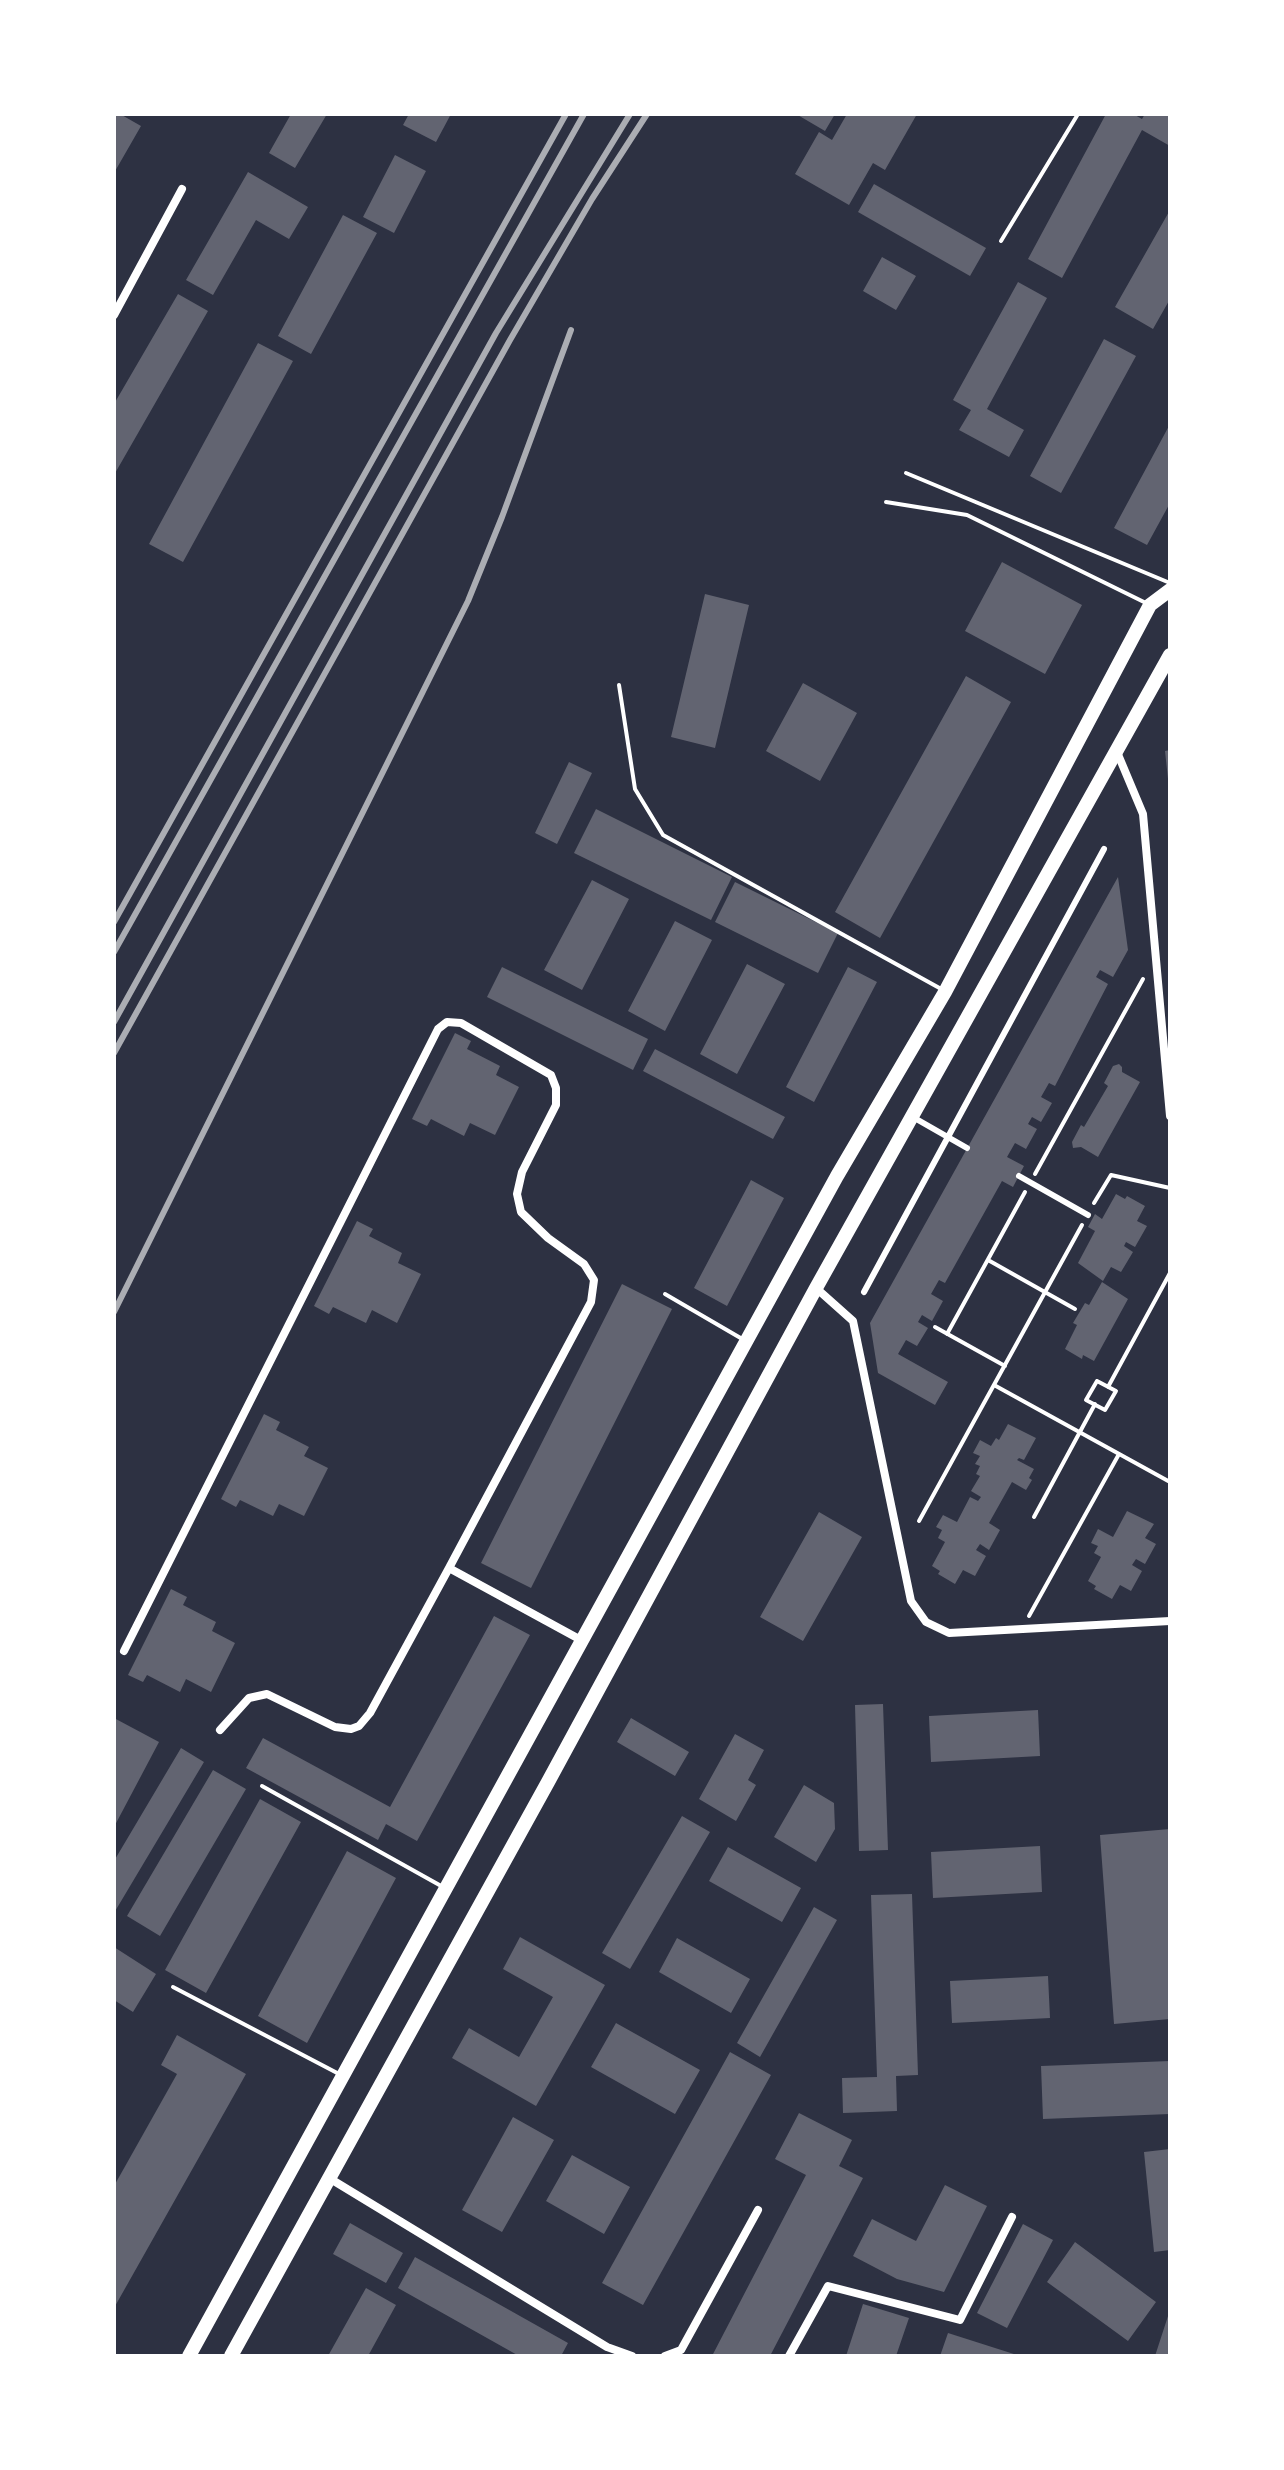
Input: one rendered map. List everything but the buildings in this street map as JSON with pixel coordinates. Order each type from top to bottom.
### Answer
[{"type":"highway","points":[[189,2356],[837,1176],[945,992],[1150,605],[1170,590]]},
{"type":"highway","points":[[231,2356],[816,1288],[1170,655]]},
{"type":"street","points":[[114,315],[182,189]]},
{"type":"street","points":[[1116,751],[1143,814],[1170,1116]]},
{"type":"street","points":[[864,1292],[1104,849]]},
{"type":"street","points":[[124,1651],[438,1029],[447,1022],[461,1023],[551,1075],[556,1088],[556,1105],[522,1172],[517,1194],[521,1212],[548,1238],[584,1264],[594,1280],[591,1302],[370,1713],[359,1726],[351,1729],[335,1727],[267,1694],[249,1698],[220,1730]]},
{"type":"street","points":[[911,1116],[967,1148]]},
{"type":"street","points":[[1019,1176],[1088,1215]]},
{"type":"street","points":[[816,1288],[853,1321],[911,1601],[917,1612],[937,1629],[949,1633],[1170,1621]]},
{"type":"street","points":[[449,1568],[581,1640]]},
{"type":"street","points":[[329,2178],[607,2347],[632,2356]]},
{"type":"street","points":[[665,2356],[681,2350],[758,2210]]},
{"type":"street","points":[[789,2356],[828,2286],[960,2320],[1012,2217]]},
{"type":"street","points":[[681,2350],[693,2356]]},
{"type":"lane","points":[[1001,241],[1078,114]]},
{"type":"lane","points":[[906,473],[1170,583]]},
{"type":"lane","points":[[886,502],[967,515],[1150,605]]},
{"type":"lane","points":[[619,685],[635,789],[663,835],[945,992]]},
{"type":"lane","points":[[665,1294],[746,1341]]},
{"type":"lane","points":[[262,1786],[445,1888]]},
{"type":"lane","points":[[173,1987],[343,2076]]},
{"type":"path","points":[[947,1334],[1156,956]]},
{"type":"path","points":[[919,1521],[1111,1175],[1170,1188]]},
{"type":"path","points":[[988,1260],[1075,1309]]},
{"type":"path","points":[[1108,1387],[1170,1273]]},
{"type":"path","points":[[935,1327],[1005,1366]]},
{"type":"path","points":[[1097,1381],[1116,1391],[1105,1410],[1095,1404],[1086,1400],[1097,1381]]},
{"type":"path","points":[[994,1385],[1170,1482]]},
{"type":"path","points":[[1034,1517],[1095,1404]]},
{"type":"path","points":[[1022,1629],[1119,1454]]},
{"type":"railway","points":[[114,922],[566,114]]},
{"type":"railway","points":[[114,952],[584,114]]},
{"type":"railway","points":[[114,1022],[496,333],[630,114]]},
{"type":"railway","points":[[114,1053],[510,340],[592,199],[647,114]]},
{"type":"railway","points":[[114,1312],[468,601],[571,330]]}]
